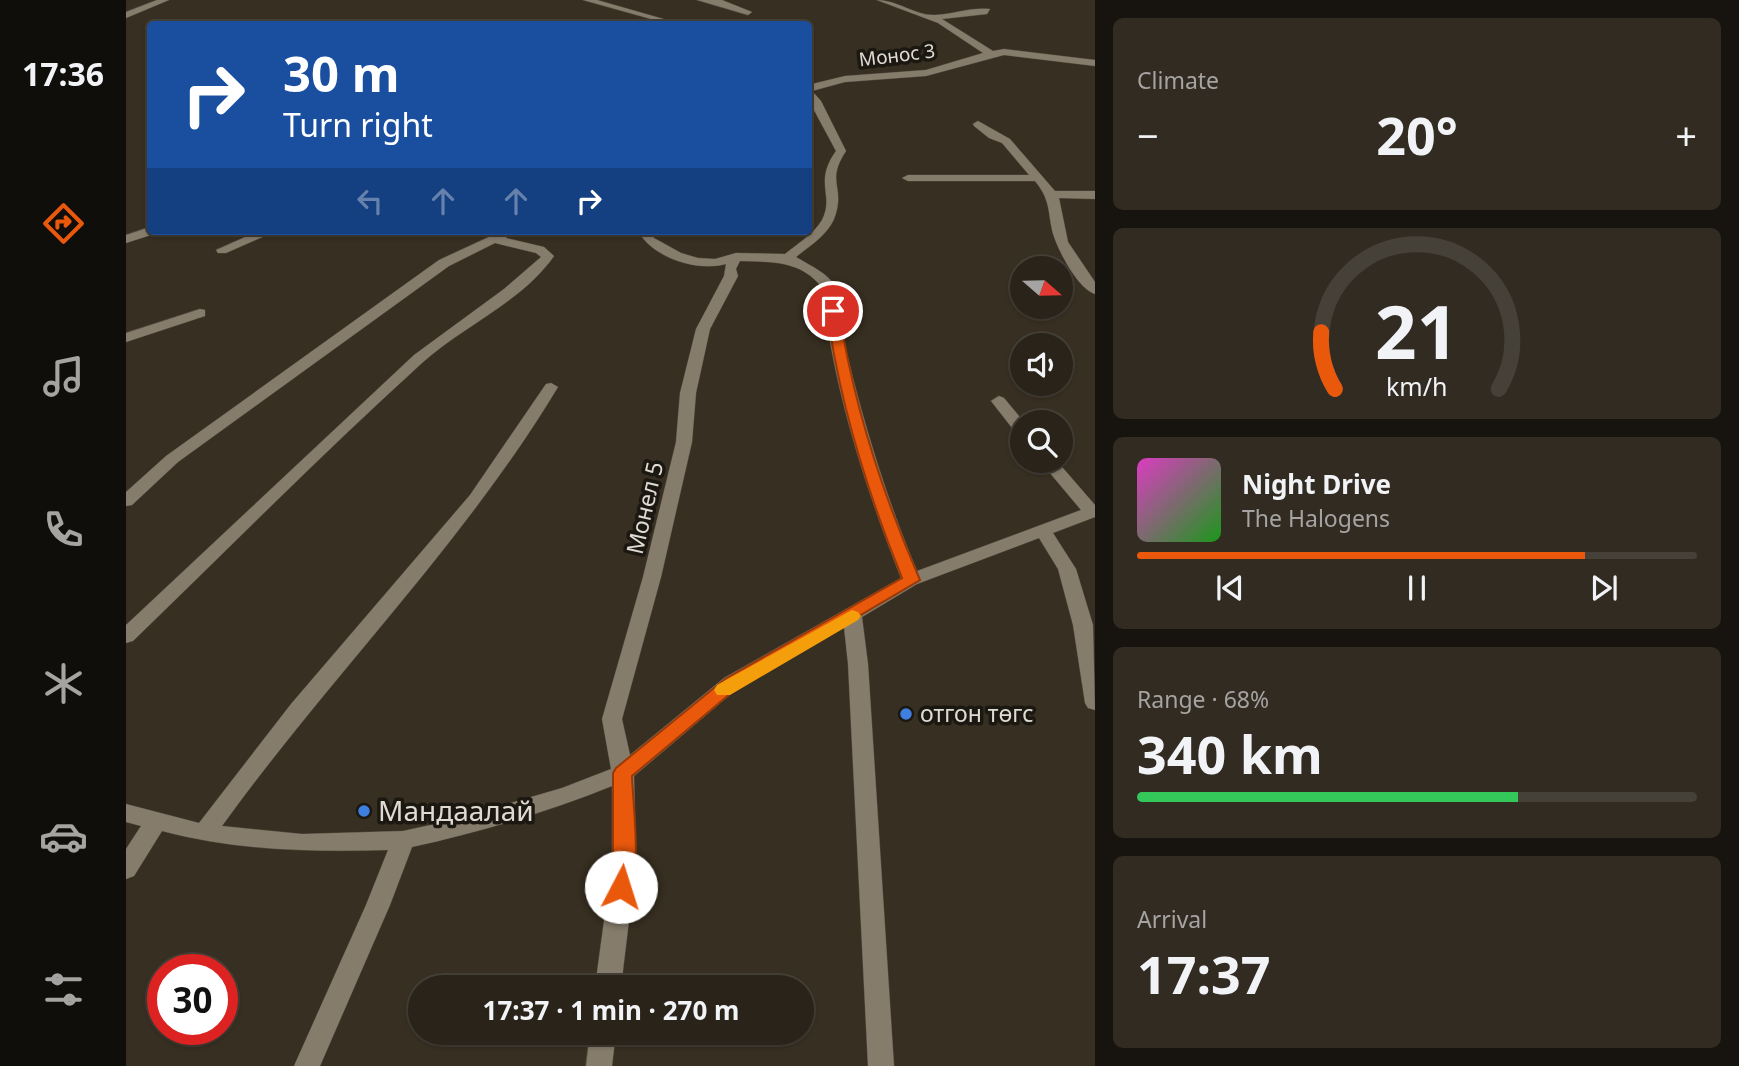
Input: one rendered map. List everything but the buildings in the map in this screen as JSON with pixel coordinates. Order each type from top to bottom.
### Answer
[{"type":"street","points":[[126,15],[165,0]]},
{"type":"street","points":[[587,0],[666,21]]},
{"type":"street","points":[[701,0],[717,1],[748,12]]},
{"type":"street","points":[[881,0],[933,18],[990,53],[1004,52],[1095,63]]},
{"type":"street","points":[[933,18],[960,12],[987,11]]},
{"type":"street","name":"Монос 3","points":[[812,88],[820,82],[927,73],[990,53]]},
{"type":"street","points":[[812,78],[820,82]]},
{"type":"street","points":[[788,258],[820,230],[830,213],[830,165],[841,150],[812,96]]},
{"type":"street","points":[[978,124],[993,136],[1006,141],[1052,194],[1062,242],[1082,275],[1095,290]]},
{"type":"street","points":[[908,178],[1038,178]]},
{"type":"street","points":[[1052,194],[1095,195]]},
{"type":"street","points":[[126,239],[147,232]]},
{"type":"street","points":[[222,250],[260,235]]},
{"type":"street","points":[[126,501],[172,459],[444,263],[504,235]]},
{"type":"street","points":[[646,235],[649,240],[676,256],[697,262],[715,263],[736,257],[788,258],[815,274],[831,290],[838,347],[865,449],[882,509],[911,580]]},
{"type":"street","points":[[126,636],[419,358],[509,292],[540,267],[548,256],[540,250],[494,239]]},
{"type":"street","name":"Монел 5","points":[[610,975],[624,862],[622,773],[612,719],[656,564],[684,442],[688,393],[703,330],[731,276],[730,270],[736,257]]},
{"type":"street","points":[[126,338],[200,313]]},
{"type":"street","points":[[204,833],[286,723],[428,559],[489,482],[527,429],[551,387]]},
{"type":"street","points":[[999,401],[1010,414]]},
{"type":"street","points":[[126,813],[204,833],[302,843],[402,839],[449,830],[554,799],[622,773],[731,684],[911,580],[1094,511],[1059,473]]},
{"type":"street","points":[[1043,530],[1067,569],[1083,625],[1095,703]]},
{"type":"street","points":[[852,616],[859,678],[881,1066]]},
{"type":"street","points":[[126,869],[155,822]]},
{"type":"street","points":[[307,1066],[378,905],[402,839]]},
{"type":"street","points":[[599,1066],[601,1045]]},
{"type":"slow traffic","points":[[723,690],[852,616]]},
{"type":"place","name":"отгон төгс","points":[[906,714]]},
{"type":"place","name":"Мандаалай","points":[[364,811]]},
{"type":"route","points":[[621,887],[624,862],[622,773],[731,684],[911,580],[882,509],[838,347],[833,311]]}]
